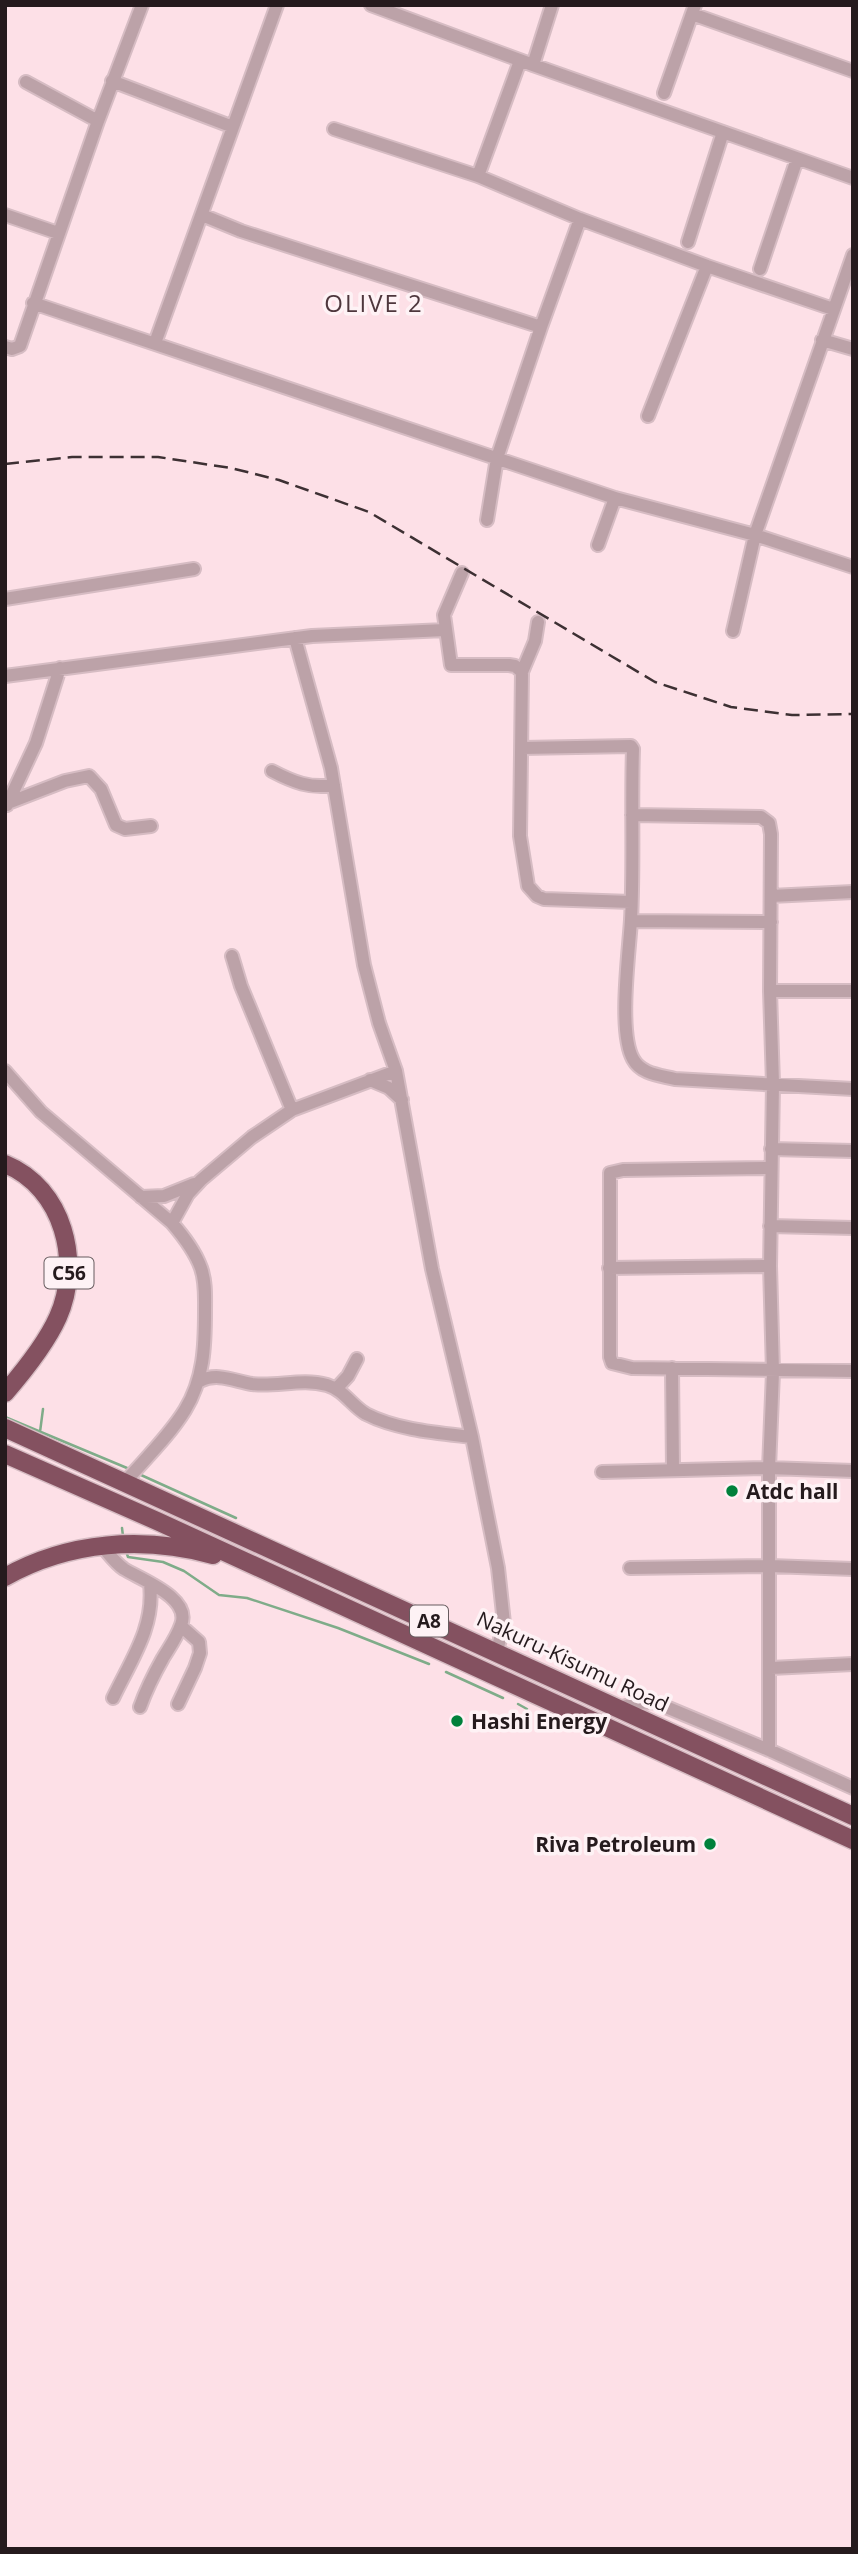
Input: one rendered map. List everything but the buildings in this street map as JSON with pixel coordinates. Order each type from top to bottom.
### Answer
[{"type":"highway","name":"C56","points":[[5,1164],[36,1185],[51,1203],[64,1232],[69,1273],[59,1315],[52,1329],[7,1391]]},
{"type":"highway","name":"Nakuru-Kisumu Road","points":[[5,1427],[853,1816]]},
{"type":"highway","name":"A8","points":[[5,1454],[853,1840]]},
{"type":"highway","points":[[5,1577],[52,1556],[74,1549],[102,1546],[162,1546],[208,1554],[254,1567]]},
{"type":"street","points":[[5,347],[12,349],[20,346],[112,81],[142,5]]},
{"type":"street","points":[[155,343],[277,5]]},
{"type":"street","points":[[371,5],[520,61],[853,178]]},
{"type":"street","points":[[407,18],[412,5]]},
{"type":"street","points":[[533,65],[552,5]]},
{"type":"street","points":[[664,93],[694,10],[853,71]]},
{"type":"street","points":[[478,176],[520,61]]},
{"type":"street","points":[[112,81],[233,127]]},
{"type":"street","points":[[26,82],[98,121]]},
{"type":"street","points":[[334,129],[478,176],[580,219],[833,309]]},
{"type":"street","points":[[688,242],[723,132]]},
{"type":"street","points":[[760,269],[797,159]]},
{"type":"street","points":[[5,215],[58,233]]},
{"type":"street","points":[[202,215],[241,231],[541,327]]},
{"type":"street","points":[[487,520],[497,458],[580,219]]},
{"type":"street","points":[[733,631],[755,535],[853,255]]},
{"type":"street","points":[[648,416],[707,266]]},
{"type":"street","points":[[33,303],[615,498],[755,535],[853,567]]},
{"type":"street","points":[[822,340],[853,349]]},
{"type":"street","points":[[598,545],[615,498]]},
{"type":"street","points":[[5,599],[194,569]]},
{"type":"street","points":[[463,573],[444,610],[451,666],[509,665],[522,672]]},
{"type":"street","points":[[538,622],[535,641],[522,672],[520,836],[528,886],[544,899],[631,902]]},
{"type":"street","points":[[5,676],[295,638],[445,630]]},
{"type":"street","points":[[295,638],[334,786],[364,965],[379,1023],[396,1071],[432,1269],[472,1437],[503,1602],[504,1623],[497,1651]]},
{"type":"street","points":[[6,806],[36,743],[60,668]]},
{"type":"street","points":[[522,748],[632,747],[627,1040],[635,1062],[649,1073],[675,1079],[853,1089]]},
{"type":"street","points":[[272,771],[302,785],[334,786]]},
{"type":"street","points":[[6,806],[65,781],[89,776],[101,789],[116,825],[125,829],[151,826]]},
{"type":"street","points":[[632,815],[761,817],[769,823],[771,834],[770,991],[773,1084],[770,1266],[774,1372],[769,1468],[769,1750]]},
{"type":"street","points":[[771,896],[853,892]]},
{"type":"street","points":[[631,921],[771,922]]},
{"type":"street","points":[[232,956],[245,997],[292,1110]]},
{"type":"street","points":[[770,991],[853,990]]},
{"type":"street","points":[[5,1071],[41,1112],[172,1223],[188,1242],[197,1259],[205,1287],[204,1355],[200,1381],[184,1413],[126,1481]]},
{"type":"street","points":[[172,1223],[188,1194],[201,1180],[252,1137],[292,1110],[396,1071]]},
{"type":"street","points":[[370,1080],[389,1088],[402,1100]]},
{"type":"street","points":[[771,1149],[853,1151]]},
{"type":"street","points":[[770,1168],[611,1171],[608,1176],[612,1363],[627,1368],[853,1371]]},
{"type":"street","points":[[141,1197],[164,1196],[201,1180]]},
{"type":"street","points":[[770,1226],[853,1228]]},
{"type":"street","points":[[609,1269],[770,1266]]},
{"type":"street","points":[[336,1389],[348,1376],[357,1359]]},
{"type":"street","points":[[672,1368],[673,1469]]},
{"type":"street","points":[[200,1381],[216,1376],[250,1383],[317,1383],[336,1389],[364,1413],[377,1419],[410,1428],[472,1437]]},
{"type":"street","points":[[603,1472],[769,1468],[853,1471]]},
{"type":"street","points":[[102,1546],[114,1561],[178,1603],[182,1612],[181,1626],[150,1681],[140,1707]]},
{"type":"street","points":[[630,1568],[770,1566],[853,1569]]},
{"type":"street","points":[[113,1698],[150,1621],[150,1584]]},
{"type":"street","points":[[178,1704],[200,1653],[199,1642],[181,1626]]},
{"type":"street","points":[[771,1668],[853,1664]]},
{"type":"street","points":[[127,1670],[150,1681]]},
{"type":"street","points":[[619,1708],[654,1702],[853,1788]]},
{"type":"waterway","points":[[40,1432],[43,1409]]},
{"type":"waterway","points":[[5,1417],[127,1468]]},
{"type":"waterway","points":[[141,1475],[236,1518]]},
{"type":"waterway","points":[[122,1528],[123,1536]]},
{"type":"waterway","points":[[126,1551],[128,1557],[163,1562],[184,1571],[219,1595],[247,1598],[338,1628],[429,1664]]},
{"type":"waterway","points":[[446,1672],[503,1698]]},
{"type":"waterway","points":[[518,1704],[527,1709]]},
{"type":"railway","points":[[5,464],[72,457],[158,457],[231,468],[279,480],[369,512],[655,682],[731,707],[792,715],[853,714]]},
{"type":"place","name":"Atdc hall","points":[[732,1491]]},
{"type":"place","name":"Hashi Energy","points":[[457,1721]]},
{"type":"place","name":"Riva Petroleum","points":[[710,1844]]},
{"type":"district","name":"OLIVE 2","points":[[374,302]]}]
